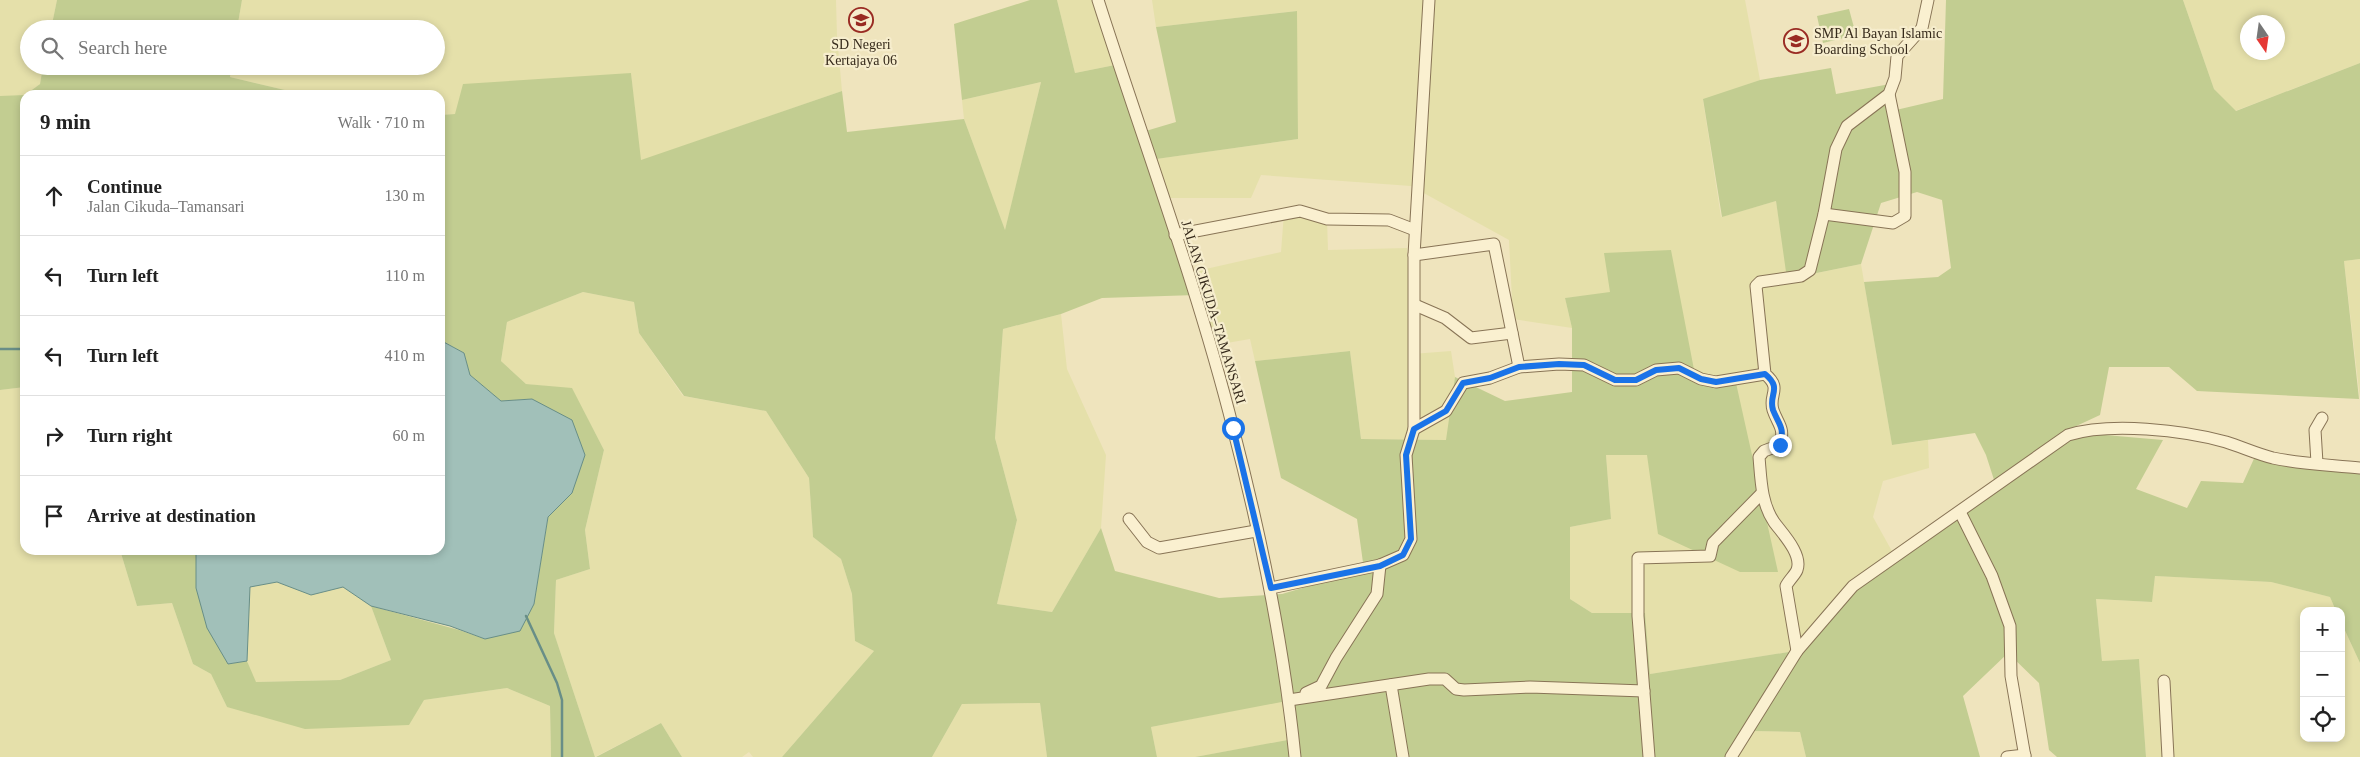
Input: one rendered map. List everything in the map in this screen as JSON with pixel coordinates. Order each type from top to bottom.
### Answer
[{"type":"street","name":"JALAN CIKUDA–TAMANSARI","points":[[1098,0],[1175,235],[1233,428],[1271,588],[1289,700],[1295,757]]},
{"type":"street","points":[[1271,588],[1380,566],[1403,555],[1411,539],[1406,455],[1414,429],[1414,256],[1429,0]]},
{"type":"street","points":[[1824,214],[1894,223],[1906,216],[1905,172],[1889,94],[1894,78],[1897,56],[1922,28],[1928,0]]},
{"type":"street","points":[[1797,651],[1786,586],[1797,570],[1797,562],[1788,538],[1773,521],[1762,493],[1759,457],[1764,451],[1780,445],[1782,437],[1781,424],[1772,405],[1775,388],[1772,380],[1765,374],[1756,286],[1760,282],[1807,273],[1814,260],[1836,149],[1847,126],[1889,94]]},
{"type":"street","points":[[1175,235],[1300,211],[1327,219],[1388,220],[1415,230]]},
{"type":"street","points":[[1414,256],[1494,244],[1519,367]]},
{"type":"street","points":[[1415,305],[1445,318],[1471,338],[1512,334]]},
{"type":"street","points":[[1414,429],[1446,411],[1463,383],[1490,378],[1519,367],[1584,365],[1615,380],[1636,380],[1656,370],[1679,368],[1701,379],[1716,382],[1765,374]]},
{"type":"street","points":[[2317,463],[2315,430],[2322,418]]},
{"type":"street","points":[[1731,757],[1797,651],[1853,586],[2068,435],[2084,430],[2112,428],[2188,434],[2225,442],[2273,458],[2360,468]]},
{"type":"street","points":[[1649,757],[1638,616],[1638,558],[1710,556],[1713,543],[1762,493]]},
{"type":"street","points":[[1960,512],[1992,576],[2010,626],[2011,676],[2025,756],[2007,757]]},
{"type":"street","points":[[1129,519],[1147,542],[1159,548],[1256,531]]},
{"type":"street","points":[[1289,700],[1321,686],[1336,658],[1377,594],[1380,566]]},
{"type":"street","points":[[1289,700],[1429,679],[1445,679],[1456,689],[1464,690],[1530,687],[1644,691]]},
{"type":"street","points":[[2164,681],[2168,757]]},
{"type":"street","points":[[1391,685],[1403,757]]},
{"type":"shaded area","points":[[0,0],[57,0],[53,20],[20,20],[20,75],[42,75],[40,84],[32,90],[20,90],[20,96],[0,96]]},
{"type":"shaded area","points":[[242,0],[836,0],[842,91],[640,161],[631,73],[455,114],[445,115],[445,90],[285,90],[230,77],[230,75],[445,75],[445,20],[239,20]]},
{"type":"shaded area","points":[[1057,0],[1097,0],[1115,65],[1075,73]]},
{"type":"shaded area","points":[[1152,0],[1745,0],[1760,80],[1703,100],[1721,217],[1776,201],[1788,279],[1861,264],[1892,445],[1928,440],[1929,468],[1883,481],[1873,517],[1893,553],[1801,650],[1650,674],[1645,614],[1592,613],[1570,599],[1570,527],[1611,519],[1606,455],[1647,455],[1696,380],[1610,293],[1565,298],[1572,328],[1513,319],[1509,240],[1411,186],[1261,175],[1251,198],[1162,198],[1148,160],[1298,139],[1296,11],[1156,27]]},
{"type":"shaded area","points":[[2183,0],[2360,0],[2360,63],[2235,111],[2214,89]]},
{"type":"shaded area","points":[[1041,82],[1005,231],[964,119],[962,100]]},
{"type":"shaded area","points":[[1284,213],[1327,220],[1328,250],[1407,248],[1412,354],[1451,351],[1455,377],[1447,440],[1361,439],[1350,351],[1255,361],[1250,339],[1215,345],[1188,273],[1281,252]]},
{"type":"shaded area","points":[[2360,259],[2360,399],[2344,261]]},
{"type":"shaded area","points":[[583,292],[634,302],[639,333],[683,396],[766,411],[809,478],[813,537],[841,559],[852,594],[855,641],[874,651],[782,757],[753,757],[749,752],[742,757],[682,757],[661,723],[595,757],[554,633],[556,580],[590,569],[585,530],[604,450],[572,389],[526,384],[501,361],[507,322]]},
{"type":"shaded area","points":[[1061,314],[1067,369],[1106,455],[1101,528],[1052,612],[997,604],[1017,520],[995,438],[1003,329]]},
{"type":"shaded area","points":[[20,388],[20,555],[122,555],[137,606],[172,603],[193,664],[211,674],[227,707],[424,700],[507,688],[550,706],[551,757],[0,757],[0,390]]},
{"type":"shaded area","points":[[2155,576],[2271,582],[2330,597],[2334,607],[2300,607],[2300,742],[2345,742],[2345,631],[2360,663],[2360,757],[2146,757],[2139,659],[2102,661],[2096,599],[2151,602]]},
{"type":"shaded area","points":[[277,582],[311,595],[343,587],[371,606],[391,660],[340,680],[255,682],[247,661],[250,587]]},
{"type":"shaded area","points":[[1292,699],[1294,739],[1195,757],[1157,757],[1151,727]]},
{"type":"shaded area","points":[[1040,703],[1047,757],[932,757],[962,704]]},
{"type":"shaded area","points":[[1752,731],[1800,732],[1806,757],[1737,757]]},
{"type":"green space","points":[[57,0],[242,0],[239,20],[53,20]]},
{"type":"green space","points":[[1030,0],[1057,0],[1075,73],[1115,65],[1139,133],[1176,122],[1156,27],[1297,11],[1298,139],[1149,160],[1196,295],[1102,298],[1061,314],[1003,329],[995,438],[1017,520],[997,604],[1052,612],[1101,528],[1115,571],[1219,598],[1282,594],[1364,570],[1357,519],[1281,478],[1255,361],[1350,351],[1361,439],[1446,440],[1455,377],[1505,401],[1572,392],[1572,328],[1565,298],[1610,292],[1604,253],[1671,250],[1696,380],[1736,383],[1778,572],[1740,572],[1658,534],[1647,455],[1606,455],[1611,519],[1570,527],[1570,599],[1592,613],[1645,613],[1650,674],[1801,650],[1857,583],[1996,486],[1986,455],[1975,433],[1892,445],[1864,282],[1938,277],[1951,268],[1942,200],[1917,192],[1881,203],[1861,264],[1787,279],[1776,201],[1722,217],[1703,99],[1760,80],[1831,68],[1836,94],[1890,84],[1896,110],[1943,99],[1946,0],[2183,0],[2214,89],[2236,111],[2360,63],[2360,259],[2344,261],[2359,399],[2197,391],[2169,367],[2109,367],[2100,415],[2072,428],[2105,435],[2163,440],[2136,489],[2187,508],[2201,481],[2243,483],[2257,452],[2360,468],[2360,663],[2345,631],[2345,607],[2334,607],[2330,597],[2271,582],[2155,576],[2152,602],[2096,599],[2102,661],[2139,659],[2146,757],[2057,757],[2049,750],[2039,683],[2008,653],[1963,696],[1980,757],[1806,757],[1800,732],[1752,731],[1737,757],[1195,757],[1293,739],[1292,700],[1151,727],[1157,757],[1047,757],[1040,703],[962,704],[932,757],[782,757],[874,651],[855,641],[852,594],[841,559],[813,537],[809,478],[766,411],[684,396],[639,333],[634,302],[583,292],[507,322],[501,361],[526,384],[572,388],[604,450],[585,530],[590,569],[556,580],[554,633],[595,757],[551,757],[550,706],[507,688],[424,700],[409,725],[305,729],[227,707],[211,674],[193,664],[172,603],[137,606],[122,555],[196,555],[196,588],[228,664],[247,661],[256,682],[340,680],[391,660],[371,606],[485,639],[534,604],[548,517],[572,493],[532,399],[501,401],[470,375],[464,353],[445,343],[445,115],[455,114],[463,84],[631,73],[641,160],[842,91],[847,132],[964,119],[1005,230],[1041,82],[962,100],[954,24]]},
{"type":"green space","points":[[1849,9],[1856,35],[1823,43],[1817,16]]},
{"type":"green space","points":[[42,75],[230,75],[230,77],[285,90],[32,90],[40,84]]},
{"type":"green space","points":[[20,95],[20,388],[0,390],[0,96]]},
{"type":"green space","points":[[661,723],[682,757],[596,757]]},
{"type":"water","points":[[445,343],[464,353],[470,375],[501,401],[532,399],[572,420],[585,455],[572,493],[548,517],[534,604],[520,631],[485,639],[450,626],[371,606],[343,587],[311,595],[277,582],[250,587],[247,661],[228,664],[207,628],[196,588],[196,555],[445,555]]},
{"type":"waterway","points":[[0,349],[20,349]]},
{"type":"waterway","points":[[526,616],[557,683],[562,700],[562,757]]},
{"type":"place","name":"SD Negeri Kertajaya 06","points":[[861,20]]},
{"type":"place","name":"SMP Al Bayan Islamic Boarding School","points":[[1796,41]]},
{"type":"route","points":[[1233,428],[1271,588],[1380,566],[1403,555],[1411,539],[1406,455],[1414,429],[1446,411],[1455,393],[1463,383],[1490,378],[1519,367],[1559,364],[1584,365],[1615,380],[1636,380],[1656,370],[1679,368],[1701,379],[1716,382],[1765,374],[1772,380],[1775,388],[1772,405],[1781,424],[1782,437],[1780,445]]}]
